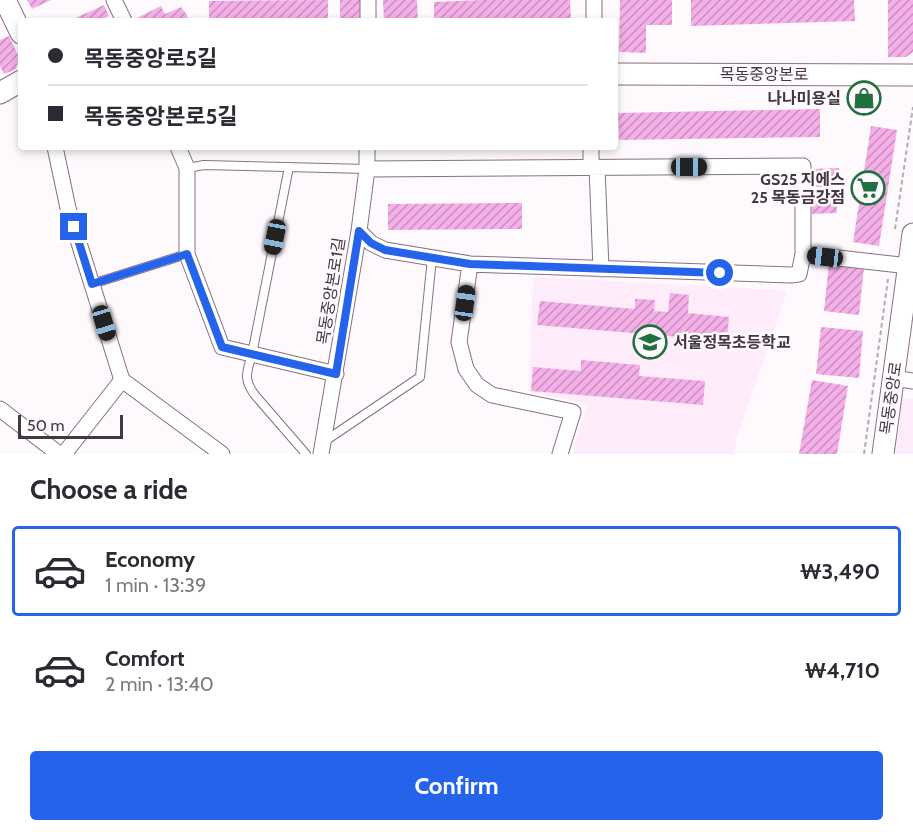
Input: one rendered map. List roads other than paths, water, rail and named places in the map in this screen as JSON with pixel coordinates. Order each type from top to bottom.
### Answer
[{"type":"street","points":[[5,0],[18,27]]},
{"type":"street","points":[[114,0],[123,18]]},
{"type":"street","points":[[368,0],[368,18]]},
{"type":"street","points":[[594,0],[594,18]]},
{"type":"street","name":"목동중앙본로","points":[[618,74],[913,75]]},
{"type":"street","points":[[0,93],[18,83]]},
{"type":"street","points":[[56,150],[68,208],[122,380],[222,454]]},
{"type":"street","points":[[179,150],[187,168],[187,254],[222,347],[336,374]]},
{"type":"street","name":"목동중앙본로1길","points":[[323,448],[359,231],[368,150]]},
{"type":"street","points":[[591,150],[602,269]]},
{"type":"street","points":[[359,231],[371,243],[385,250],[470,264],[791,275],[798,274],[803,254],[803,166],[367,169]]},
{"type":"street","name":"목동중앙로","points":[[883,454],[903,380],[909,266],[913,234]]},
{"type":"street","points":[[803,254],[909,266]]},
{"type":"street","points":[[470,264],[459,342],[466,369],[477,385],[492,394],[573,412],[560,454]]},
{"type":"street","points":[[64,454],[122,380]]},
{"type":"street","points":[[0,409],[59,454]]},
{"type":"lane","points":[[187,168],[204,165],[367,169]]},
{"type":"lane","points":[[289,167],[246,375],[248,386],[257,398],[306,454]]},
{"type":"lane","points":[[92,284],[187,254]]},
{"type":"lane","points":[[323,448],[420,376],[432,258]]},
{"type":"place","name":"나나미용실","points":[[864,98]]},
{"type":"place","name":"GS25 지에스 25 목동금강점","points":[[868,188]]},
{"type":"place","name":"서울정목초등학교","points":[[650,342]]}]
